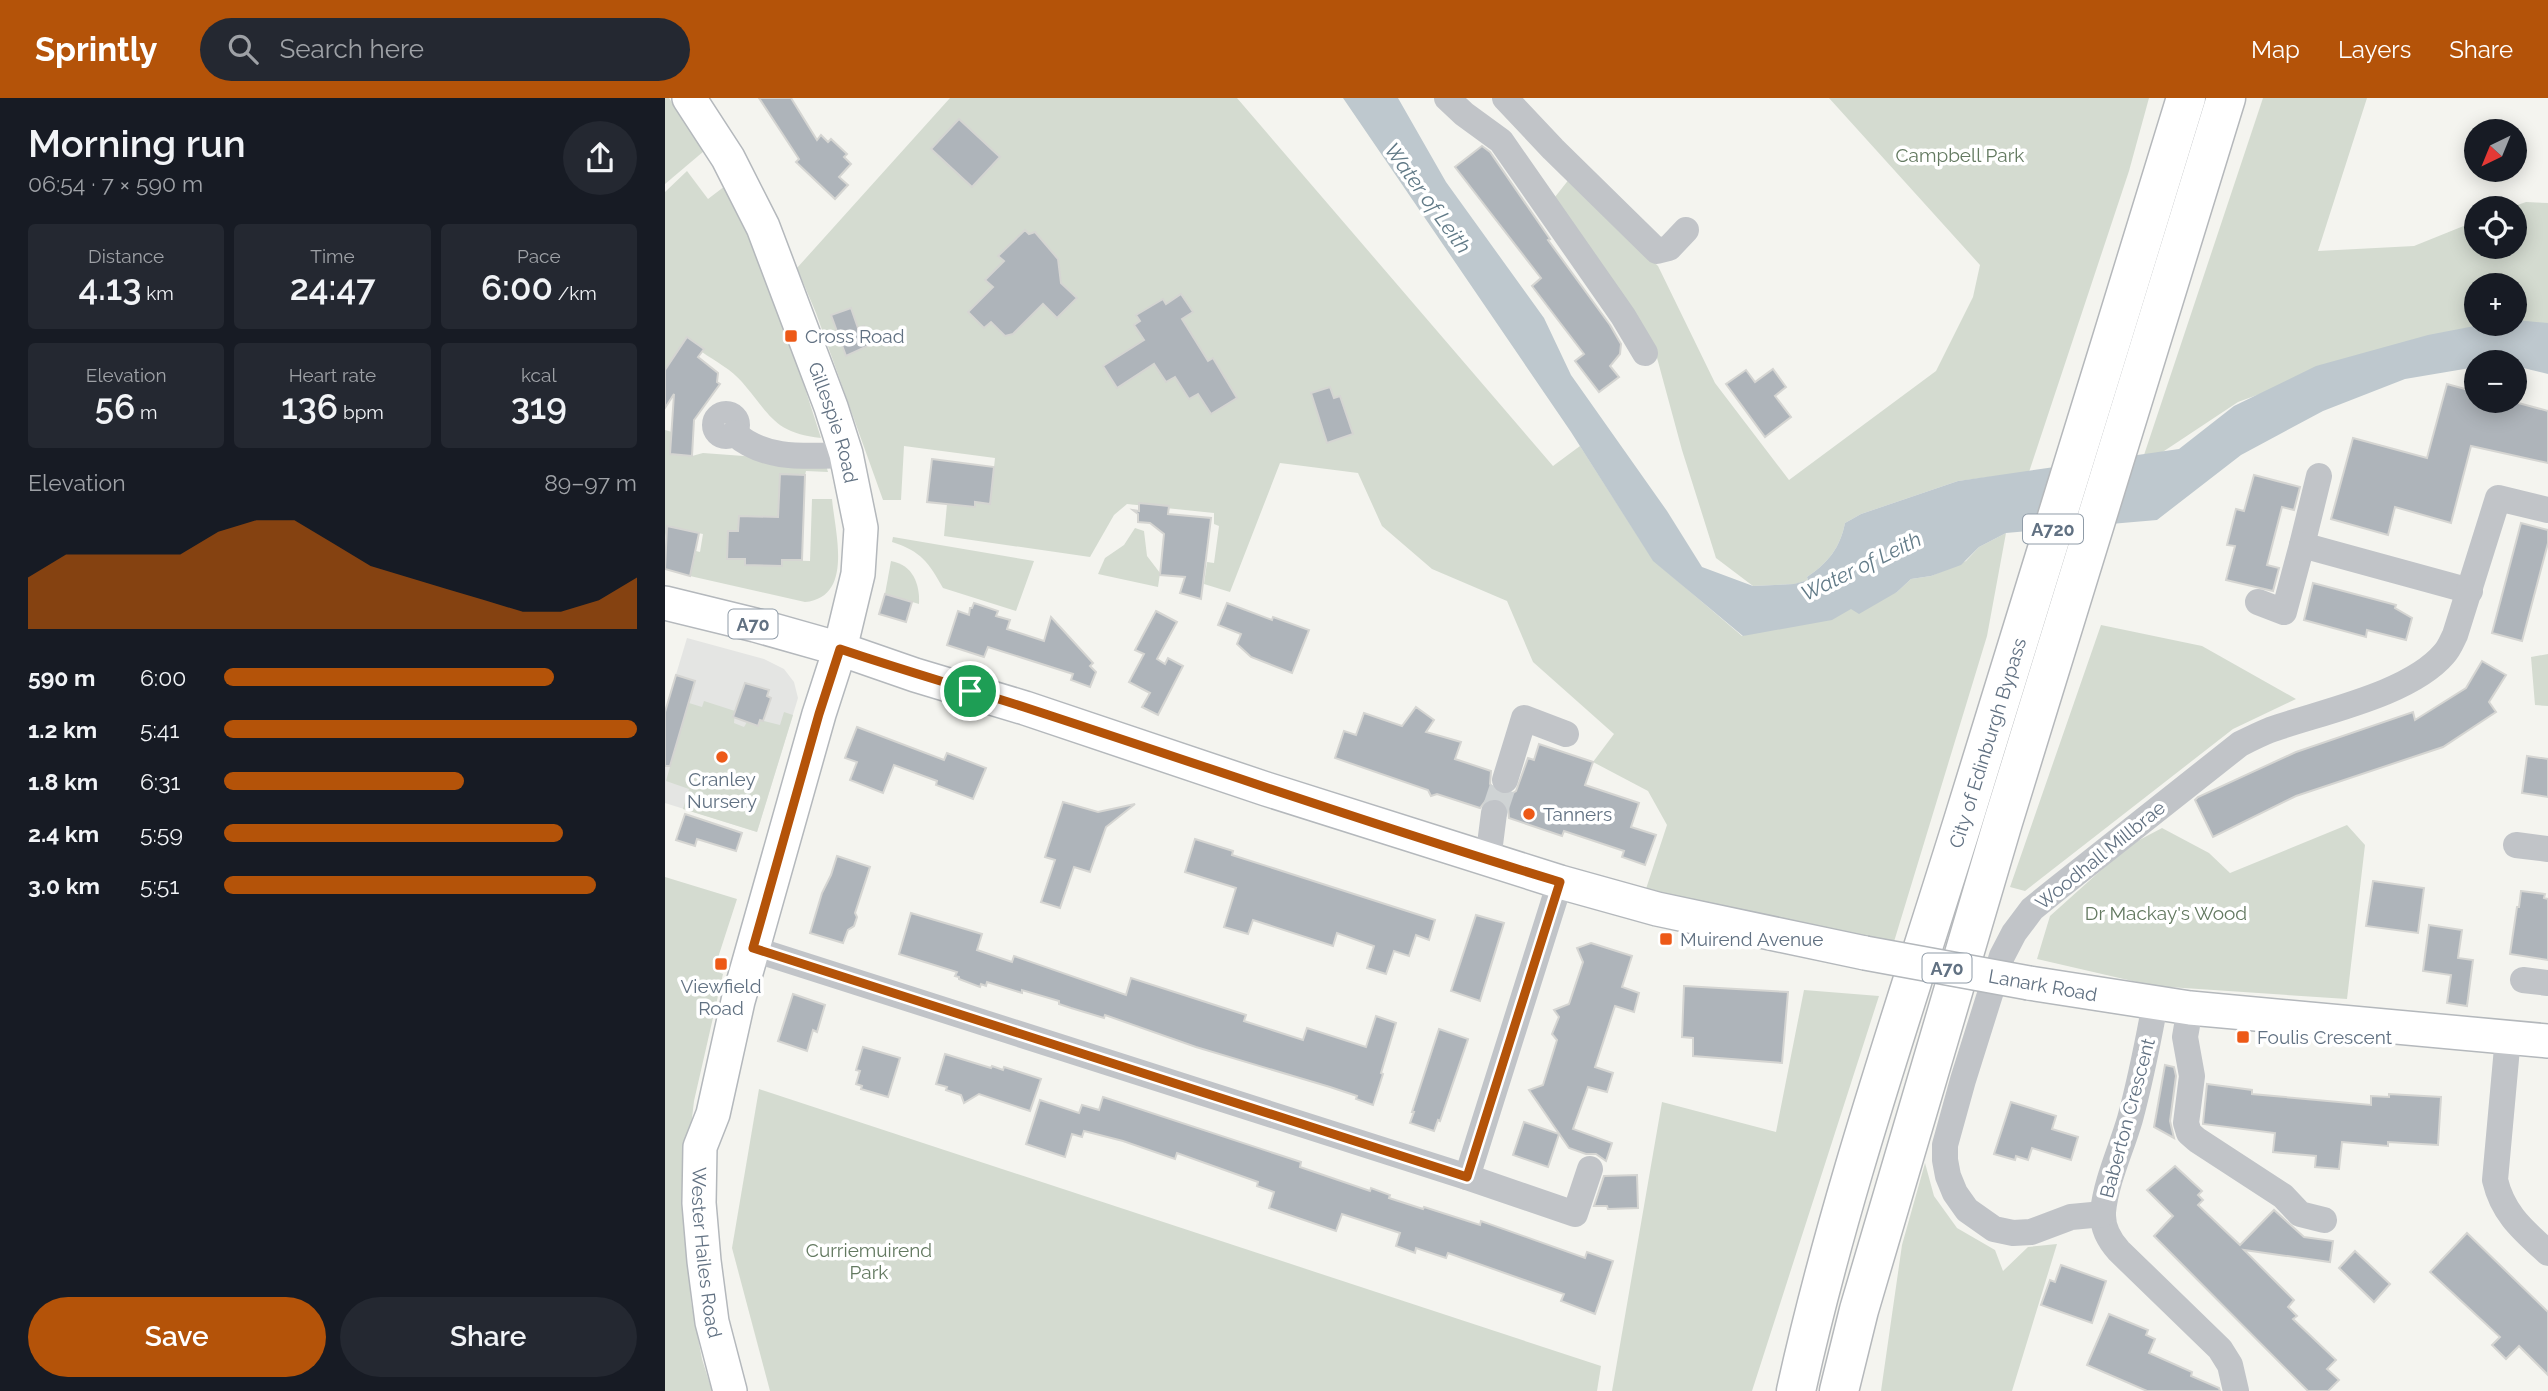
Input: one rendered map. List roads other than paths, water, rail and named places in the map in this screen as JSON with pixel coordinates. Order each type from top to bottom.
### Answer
[{"type":"highway","name":"City of Edinburgh Bypass","points":[[1796,1391],[1816,1300],[1851,1172],[1964,818],[2186,98]]},
{"type":"highway","name":"City of Edinburgh Bypass","points":[[1839,1391],[1859,1310],[2003,822],[2226,98]]},
{"type":"highway","points":[[1780,1391],[1816,1300]]},
{"type":"highway","points":[[1851,1391],[1859,1310]]},
{"type":"main road","name":"Gillespie Road","points":[[689,98],[728,158],[763,228],[831,407],[846,456],[861,527],[861,545],[858,574],[840,649]]},
{"type":"main road","name":"Lanark Road","points":[[665,603],[840,649],[1488,860],[1657,909],[1865,953],[2155,1004],[2548,1041]]},
{"type":"main road","name":"Wester Hailes Road","points":[[730,1391],[712,1322],[699,1203],[699,1147],[713,1114],[726,1045],[819,714],[840,649]]},
{"type":"main road","name":"Wester Hailes Road","points":[[713,1114],[720,1250],[735,1344],[752,1391]]},
{"type":"street","points":[[1505,98],[1657,251],[1669,248],[1686,230]]},
{"type":"street","points":[[1455,106],[1501,141],[1623,316],[1645,353]]},
{"type":"street","points":[[734,433],[744,442],[772,453],[846,456]]},
{"type":"street","points":[[2258,602],[2284,612],[2319,475]]},
{"type":"street","name":"Woodhall Millbrae","points":[[2103,1214],[2070,1217],[2031,1232],[1994,1230],[1967,1210],[1955,1194],[1948,1176],[1945,1145],[2002,956],[2014,933],[2032,909],[2058,887],[2240,744],[2269,731],[2375,696],[2410,680],[2429,667],[2444,654],[2455,635],[2498,498],[2548,510]]},
{"type":"street","points":[[2302,545],[2470,591]]},
{"type":"street","points":[[1505,780],[1524,718],[1566,734]]},
{"type":"street","points":[[1488,860],[1494,813]]},
{"type":"street","points":[[2516,845],[2548,849]]},
{"type":"street","points":[[1467,1177],[1560,882]]},
{"type":"street","points":[[753,948],[1575,1213],[1590,1169]]},
{"type":"street","name":"Baberton Crescent","points":[[2155,1004],[2130,1118],[2103,1214],[2109,1240],[2220,1349],[2230,1365],[2236,1391]]},
{"type":"street","points":[[2190,1008],[2185,1037],[2192,1076],[2186,1123],[2189,1133],[2283,1196],[2300,1214],[2323,1220]]},
{"type":"street","points":[[2508,1037],[2494,1180],[2505,1210],[2548,1253]]},
{"type":"water","name":"Water of Leith","points":[[1343,98],[1398,98],[1446,182],[1544,318],[1571,375],[1667,511],[1702,567],[1753,586],[1794,584],[1808,580],[1807,577],[1832,554],[1845,523],[1861,514],[1958,481],[2179,449],[2234,406],[2316,366],[2428,335],[2464,328],[2464,336],[2527,336],[2527,321],[2548,323],[2548,374],[2527,369],[2527,350],[2464,350],[2464,369],[2405,379],[2323,411],[2241,455],[2157,520],[2006,533],[1979,547],[1961,565],[1931,576],[1911,579],[1897,592],[1859,614],[1851,609],[1832,620],[1743,636],[1653,561],[1571,432]]},
{"type":"tunnel","points":[[1494,813],[1505,780]]},
{"type":"place","name":"Cross Road","points":[[791,336]]},
{"type":"place","name":"Cranley Nursery","points":[[722,757]]},
{"type":"place","name":"Tanners","points":[[1529,814]]},
{"type":"place","name":"Muirend Avenue","points":[[1666,939]]},
{"type":"place","name":"Viewfield Road","points":[[721,964]]},
{"type":"place","name":"Foulis Crescent","points":[[2243,1037]]},
{"type":"park label","name":"Campbell Park","points":[[1960,155]]},
{"type":"park label","name":"Dr Mackay's Wood","points":[[2166,913]]},
{"type":"park label","name":"Curriemuirend Park","points":[[869,1261]]}]
